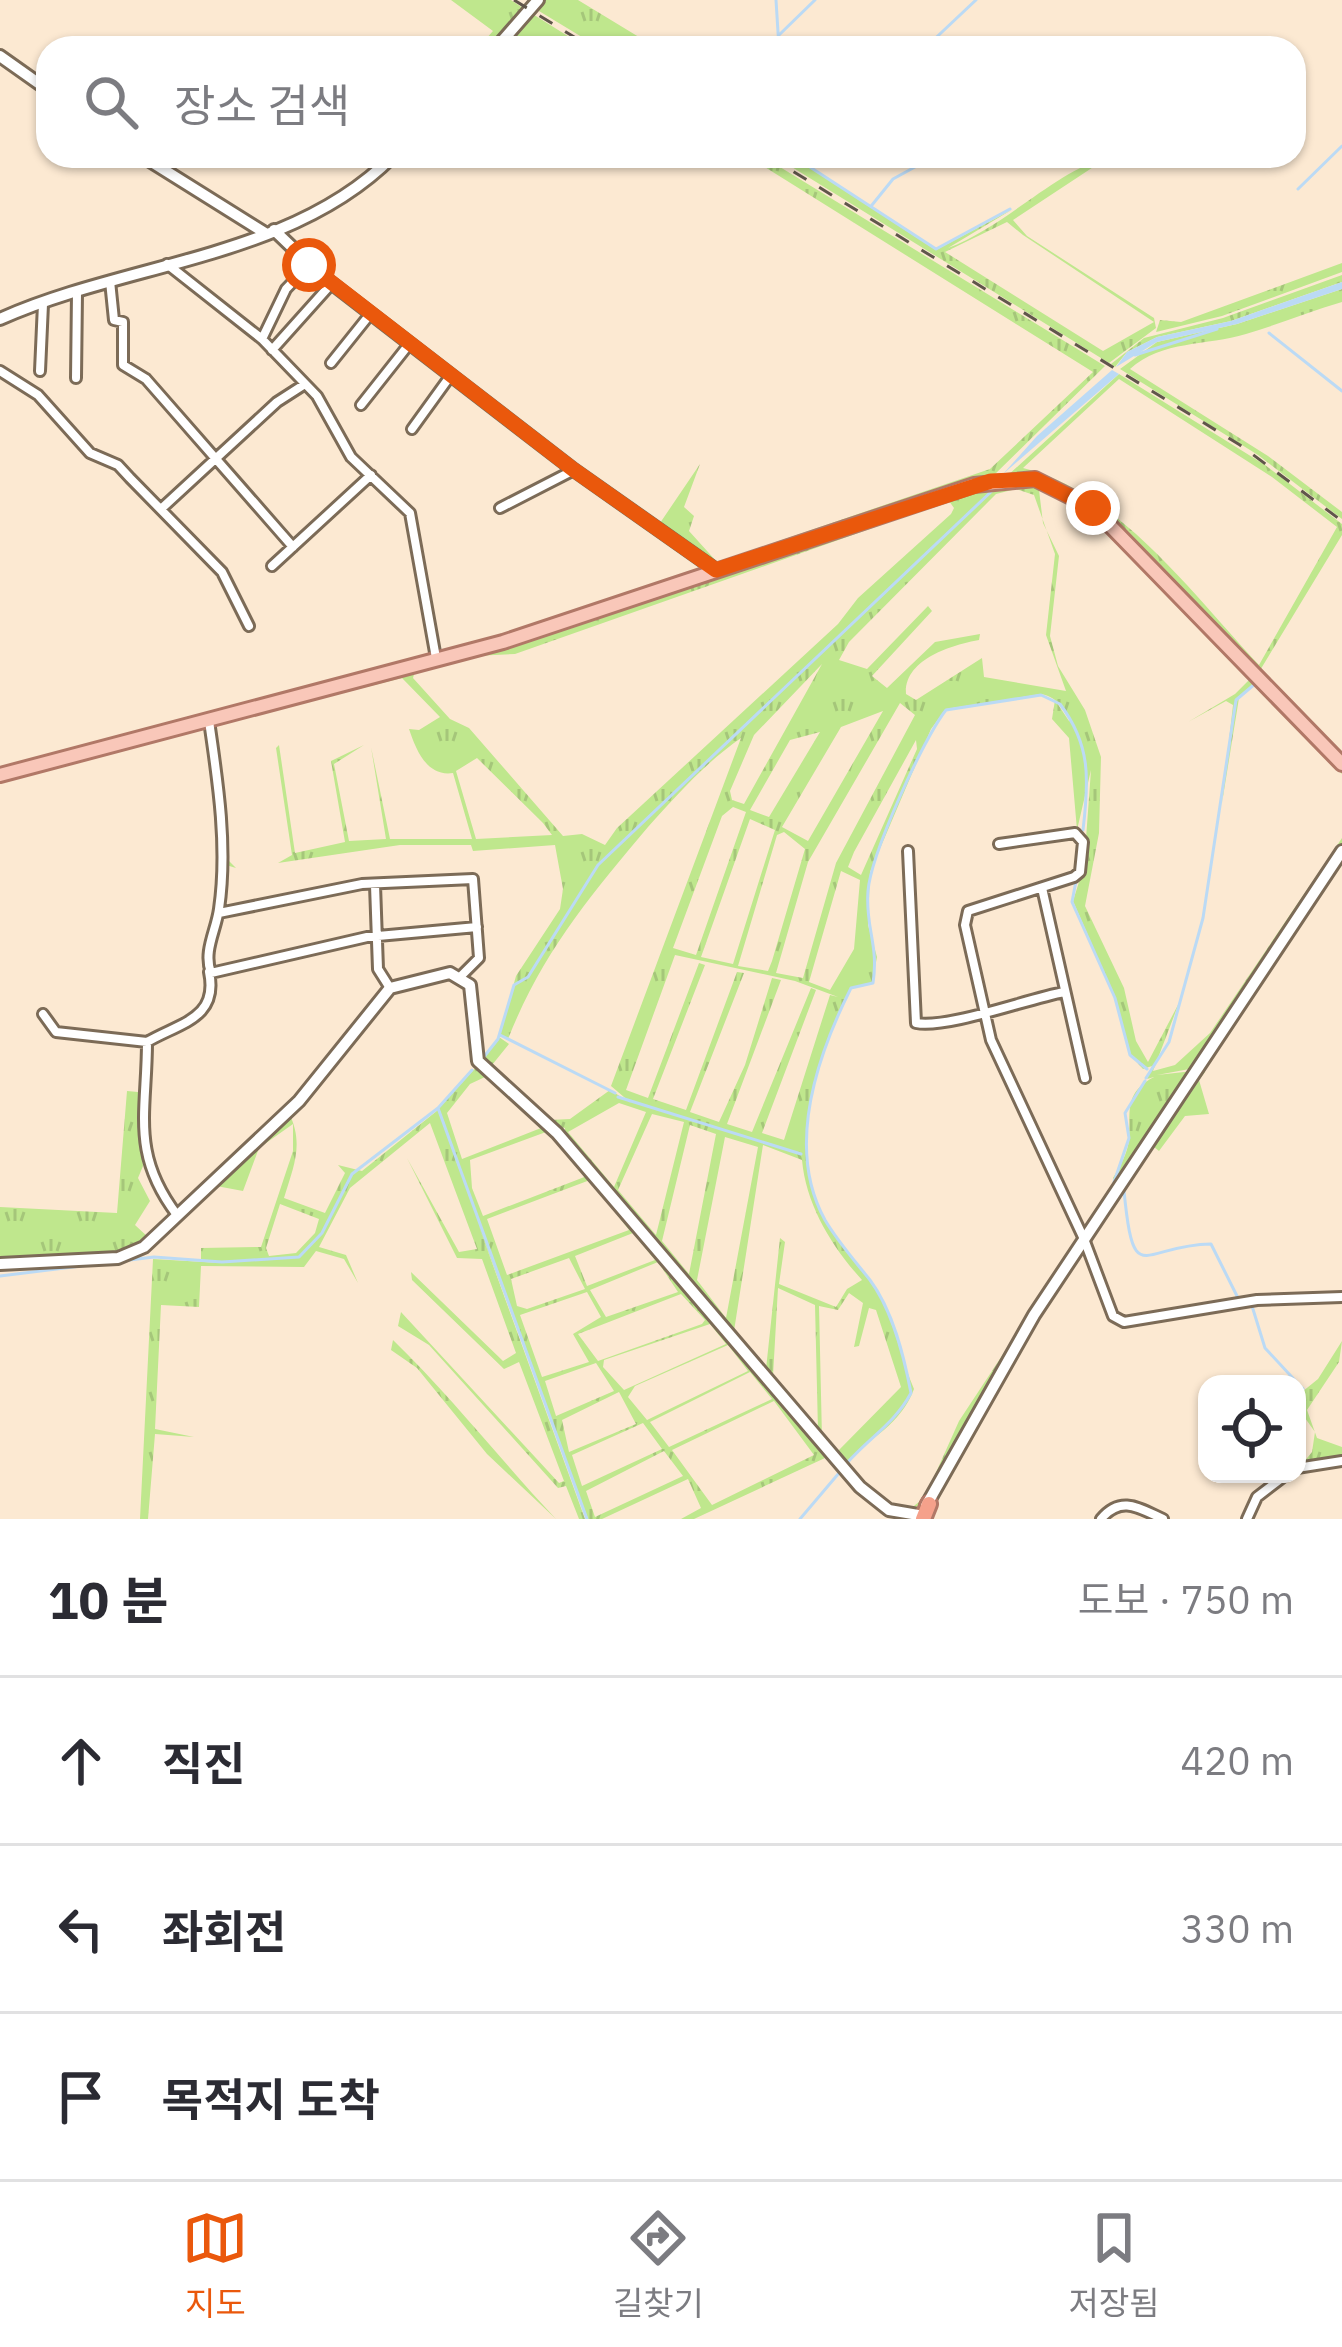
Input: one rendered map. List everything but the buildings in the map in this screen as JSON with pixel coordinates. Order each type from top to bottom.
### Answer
[{"type":"main road","points":[[0,775],[503,642],[974,484],[1019,478],[1047,482],[1111,524],[1342,764]]},
{"type":"street","points":[[506,36],[538,0]]},
{"type":"street","points":[[0,56],[36,82]]},
{"type":"street","points":[[162,168],[269,231],[574,470],[716,570]]},
{"type":"street","points":[[0,320],[269,231],[338,202],[378,168]]},
{"type":"street","points":[[166,264],[262,339],[326,409],[351,457],[410,513],[436,658]]},
{"type":"street","points":[[262,339],[286,289],[309,265]]},
{"type":"street","points":[[110,281],[114,320],[123,322],[123,365],[146,379],[293,547]]},
{"type":"street","points":[[272,350],[332,283]]},
{"type":"street","points":[[76,378],[77,293]]},
{"type":"street","points":[[40,371],[43,304]]},
{"type":"street","points":[[331,362],[370,313]]},
{"type":"street","points":[[361,405],[410,343]]},
{"type":"street","points":[[0,371],[38,395],[90,453],[118,465],[161,509],[222,572],[249,626]]},
{"type":"street","points":[[412,429],[452,373]]},
{"type":"street","points":[[161,509],[304,384]]},
{"type":"street","points":[[500,508],[574,470]]},
{"type":"street","points":[[272,566],[371,475]]},
{"type":"street","points":[[43,1014],[56,1032],[147,1042],[202,1014],[211,995],[208,966],[223,854],[208,720]]},
{"type":"street","points":[[999,844],[1080,836],[1080,872],[966,915],[996,1053],[1084,1239],[1113,1316],[1124,1322],[1257,1300],[1342,1297]]},
{"type":"street","points":[[908,851],[916,1023],[936,1027],[1064,992]]},
{"type":"street","points":[[0,1264],[125,1256],[144,1247],[299,1101],[391,988],[437,973],[460,976],[470,985],[476,1013],[478,1061],[557,1132],[860,1486],[889,1510],[921,1514],[985,1397],[1084,1239],[1342,851]]},
{"type":"street","points":[[218,913],[375,885],[473,879],[479,958],[460,976]]},
{"type":"street","points":[[375,885],[378,969],[391,988]]},
{"type":"street","points":[[1042,888],[1085,1078]]},
{"type":"street","points":[[208,966],[212,973],[221,972],[379,936],[477,927]]},
{"type":"street","points":[[147,1042],[142,1110],[148,1166],[177,1214]]},
{"type":"street","points":[[1306,1467],[1342,1461]]},
{"type":"street","points":[[1247,1519],[1257,1497],[1275,1483]]},
{"type":"street","points":[[1101,1519],[1112,1507],[1126,1503],[1163,1519]]},
{"type":"green space","points":[[451,0],[511,0],[526,10],[503,36],[489,36],[493,31]]},
{"type":"green space","points":[[542,0],[578,0],[637,36],[580,36],[534,8]]},
{"type":"green space","points":[[531,13],[568,36],[511,36]]},
{"type":"green space","points":[[766,168],[782,168],[1105,366],[992,477],[714,567],[658,526],[700,464],[684,507],[694,516],[689,531],[717,562],[990,469],[1093,372]]},
{"type":"green space","points":[[793,168],[810,168],[936,250],[1013,209],[948,248],[969,239],[1070,174],[1092,168],[1013,220],[1027,236],[1154,318],[1156,328],[1109,363]],"holes":[[[1007,222],[1154,322],[1103,351],[945,252]]]},
{"type":"green space","points":[[1342,263],[1342,272],[1222,316],[1156,332],[1160,320],[1181,322]]},
{"type":"green space","points":[[1342,275],[1342,282],[1231,321],[1157,337],[1127,352],[1115,367],[1111,364],[1144,338],[1223,318]]},
{"type":"green space","points":[[1342,289],[1342,302],[1246,334],[1170,348],[1130,369],[1268,456],[1342,512],[1342,519],[1258,455],[1120,369],[1157,342],[1237,324]]},
{"type":"green space","points":[[1119,374],[1265,465],[1342,524],[1342,535],[1259,672],[1068,490],[1006,477]],"holes":[[[1119,379],[1272,477],[1337,527],[1259,665],[1181,578],[1122,522],[1058,480],[1023,468]]]},
{"type":"green space","points":[[1038,483],[1063,496],[1039,490],[1043,519],[1034,495],[1016,489],[996,494],[849,642],[839,660],[867,669],[928,606],[932,611],[872,676],[887,688],[935,642],[980,634],[979,640],[944,650],[921,663],[907,682],[906,694],[916,700],[982,658],[984,677],[1066,691],[1046,635],[1055,554],[1047,530],[1059,556],[1050,636],[1058,666],[1085,710],[1101,757],[1099,833],[1085,906],[1124,988],[1136,1041],[1148,1062],[1179,1003],[1153,1071],[1175,1065],[1210,1033],[1342,838],[1342,845],[1195,1068],[1157,1075],[1193,1071],[1117,1184],[1113,1178],[1127,1149],[1133,1097],[1154,1077],[1147,1079],[1152,1066],[1143,1069],[1130,1055],[1115,998],[1073,901],[1084,866],[1091,770],[1077,830],[1069,738],[1052,719],[1055,700],[1041,694],[946,709],[931,729],[870,872],[868,925],[877,957],[872,983],[851,988],[838,1014],[817,1072],[806,1132],[813,1191],[831,1229],[879,1295],[914,1389],[893,1422],[847,1462],[874,1493],[832,1454],[564,1136],[565,1128],[553,1126],[480,1061],[499,1037],[509,1044],[492,1065],[550,1120],[570,1119],[610,1090],[631,1103],[611,1086],[741,738],[648,827],[587,902],[536,979],[508,1039],[500,1034],[516,976],[560,909],[563,889],[555,845],[473,851],[471,845],[400,845],[278,863],[292,855],[279,745],[295,853],[345,842],[331,761],[364,745],[334,764],[349,841],[386,839],[371,747],[390,839],[472,839],[453,773],[429,766],[409,729],[419,730],[440,717],[402,678],[213,726],[228,860],[236,868],[226,865],[210,721],[529,638],[972,491]],"holes":[[[949,501],[954,508],[858,598],[838,624],[617,828],[605,845],[582,834],[563,836],[469,728],[450,719],[413,678],[415,671],[474,656],[515,654]],[[822,664],[744,804],[732,800],[730,791],[754,735]],[[900,703],[915,715],[836,863],[803,978],[776,973],[808,862]],[[883,711],[808,841],[782,827],[841,727]],[[820,732],[769,817],[750,810],[790,740]],[[916,740],[917,749],[861,875],[848,867],[854,852]],[[477,758],[552,835],[476,839],[456,771]],[[733,807],[746,812],[696,955],[673,948],[722,816]],[[750,819],[775,830],[733,964],[701,957]],[[784,832],[805,849],[768,971],[738,966],[777,835]],[[841,871],[860,880],[854,949],[830,990],[809,982]],[[675,955],[795,981],[838,997],[830,995],[784,1140],[762,1133],[816,990],[811,988],[752,1132],[727,1124],[781,980],[772,978],[745,1065],[719,1122],[690,1112],[744,973],[737,972],[686,1110],[653,1099],[705,965],[699,963],[648,1098],[626,1090]],[[619,1103],[646,1112],[614,1187],[568,1132]],[[652,1114],[684,1122],[656,1235],[618,1190]],[[690,1125],[716,1134],[689,1274],[662,1241]],[[725,1137],[758,1147],[726,1318],[697,1280]],[[763,1145],[802,1160],[822,1224],[862,1280],[847,1289],[836,1307],[779,1284],[785,1242],[780,1238],[766,1369],[734,1331]],[[778,1288],[815,1305],[818,1431],[773,1376]],[[849,1293],[863,1303],[854,1347],[859,1346],[869,1308],[876,1310],[901,1387],[837,1452],[822,1438],[819,1306],[838,1310]]]},
{"type":"green space","points":[[1069,500],[1099,516],[1342,768],[1342,774],[1257,683],[1239,698],[1222,803],[1233,705],[1226,701],[1188,722],[1249,680],[1096,518]]},
{"type":"green space","points":[[434,652],[434,656],[0,770],[0,767]]},
{"type":"green space","points":[[478,1065],[557,1134],[825,1458],[694,1519],[681,1519],[701,1508],[688,1479],[602,1519],[588,1519],[478,1224],[585,1519],[579,1519],[566,1486],[558,1488],[429,1345],[398,1326],[401,1312],[559,1483],[564,1481],[519,1362],[504,1369],[412,1280],[411,1272],[503,1361],[516,1353],[482,1259],[457,1258],[407,1158],[459,1252],[477,1249],[430,1123],[350,1188],[319,1247],[346,1255],[358,1283],[344,1259],[316,1251],[304,1267],[201,1266],[199,1307],[161,1305],[155,1429],[194,1437],[155,1434],[148,1519],[140,1519],[153,1259],[221,1263],[201,1261],[201,1248],[261,1247],[293,1151],[293,1124],[259,1148],[243,1191],[211,1185],[289,1113],[294,1124],[297,1145],[284,1198],[325,1213],[345,1173],[338,1165],[362,1171],[438,1110],[462,1177],[439,1108]],"holes":[[[485,1077],[541,1128],[462,1159],[447,1113],[470,1084]],[[546,1132],[587,1176],[483,1216],[472,1188],[470,1160]],[[590,1180],[629,1230],[507,1275],[487,1219]],[[280,1204],[319,1219],[315,1233],[296,1253],[269,1256],[266,1248]],[[633,1233],[655,1260],[587,1286],[575,1256]],[[569,1258],[585,1289],[527,1309],[517,1306],[511,1279]],[[658,1262],[678,1292],[606,1317],[590,1290]],[[587,1292],[601,1317],[573,1334],[589,1362],[542,1377],[520,1315]],[[681,1294],[705,1320],[598,1361],[578,1334]],[[710,1324],[726,1344],[624,1390],[603,1367],[604,1360]],[[728,1345],[748,1371],[647,1420],[628,1397],[635,1386]],[[596,1363],[614,1391],[556,1416],[545,1381]],[[750,1372],[772,1399],[669,1447],[650,1422]],[[619,1392],[636,1424],[569,1452],[562,1420]],[[774,1401],[814,1455],[712,1505],[672,1450]],[[643,1423],[662,1449],[582,1486],[572,1455]],[[664,1451],[683,1476],[595,1517],[586,1491]]]},
{"type":"green space","points":[[1200,1071],[1205,1072],[1199,1080],[1209,1114],[1185,1116],[1159,1151],[1154,1147],[1088,1243]]},
{"type":"green space","points":[[127,1091],[138,1092],[143,1166],[138,1178],[150,1201],[135,1225],[149,1238],[118,1252],[0,1260],[0,1207],[117,1213]]},
{"type":"green space","points":[[1081,1236],[1000,1365],[925,1504],[913,1507],[925,1497],[959,1421]]},
{"type":"green space","points":[[393,1340],[556,1519],[487,1454],[417,1368],[391,1350]]},
{"type":"green space","points":[[1342,1341],[1339,1362],[1307,1410],[1315,1432],[1306,1419],[1306,1389],[1318,1379]]},
{"type":"green space","points":[[1315,1432],[1317,1438],[1342,1447],[1342,1459],[1306,1463]]},
{"type":"water","points":[[1342,282],[1342,289],[1237,324],[1157,342],[1116,367],[1127,352],[1157,337],[1231,321]]},
{"type":"water","points":[[1112,370],[1119,374],[1003,474],[1037,436]]},
{"type":"waterway","points":[[776,0],[778,36]]},
{"type":"waterway","points":[[779,35],[815,0]]},
{"type":"waterway","points":[[938,36],[976,0]]},
{"type":"waterway","points":[[1298,189],[1342,146]]},
{"type":"waterway","points":[[811,168],[936,249],[1010,209]]},
{"type":"waterway","points":[[872,205],[893,179],[913,168]]},
{"type":"waterway","points":[[1135,355],[1217,329]]},
{"type":"waterway","points":[[1269,333],[1342,391]]},
{"type":"waterway","points":[[483,1058],[498,1039],[514,985],[528,977],[598,865],[995,488]]},
{"type":"waterway","points":[[1146,1078],[1169,1042],[1203,918],[1236,700],[1256,683]]},
{"type":"waterway","points":[[847,1463],[890,1422],[911,1393],[885,1306],[830,1228],[813,1192],[807,1133],[817,1072],[838,1015],[851,988],[873,983],[868,891],[888,825],[946,710],[1041,695],[1060,704],[1078,734],[1087,779],[1083,830]]},
{"type":"waterway","points":[[1076,881],[1072,902],[1115,998],[1130,1055],[1147,1069]]},
{"type":"waterway","points":[[500,1035],[615,1093]]},
{"type":"waterway","points":[[472,1070],[438,1108],[587,1519]]},
{"type":"waterway","points":[[1114,1182],[1129,1138],[1125,1113],[1145,1081]]},
{"type":"waterway","points":[[618,1097],[801,1154]]},
{"type":"waterway","points":[[0,1276],[154,1257],[222,1262],[299,1257],[322,1233],[352,1174],[438,1108]]},
{"type":"waterway","points":[[1124,1191],[1137,1252],[1145,1255],[1211,1244],[1238,1298]]},
{"type":"waterway","points":[[1252,1306],[1265,1348],[1290,1375]]},
{"type":"waterway","points":[[800,1519],[839,1473]]},
{"type":"railway","points":[[514,0],[572,36]]},
{"type":"railway","points":[[788,168],[1240,445],[1342,521]]},
{"type":"route","points":[[309,265],[574,470],[716,570],[991,481],[1035,479],[1093,508]]}]
